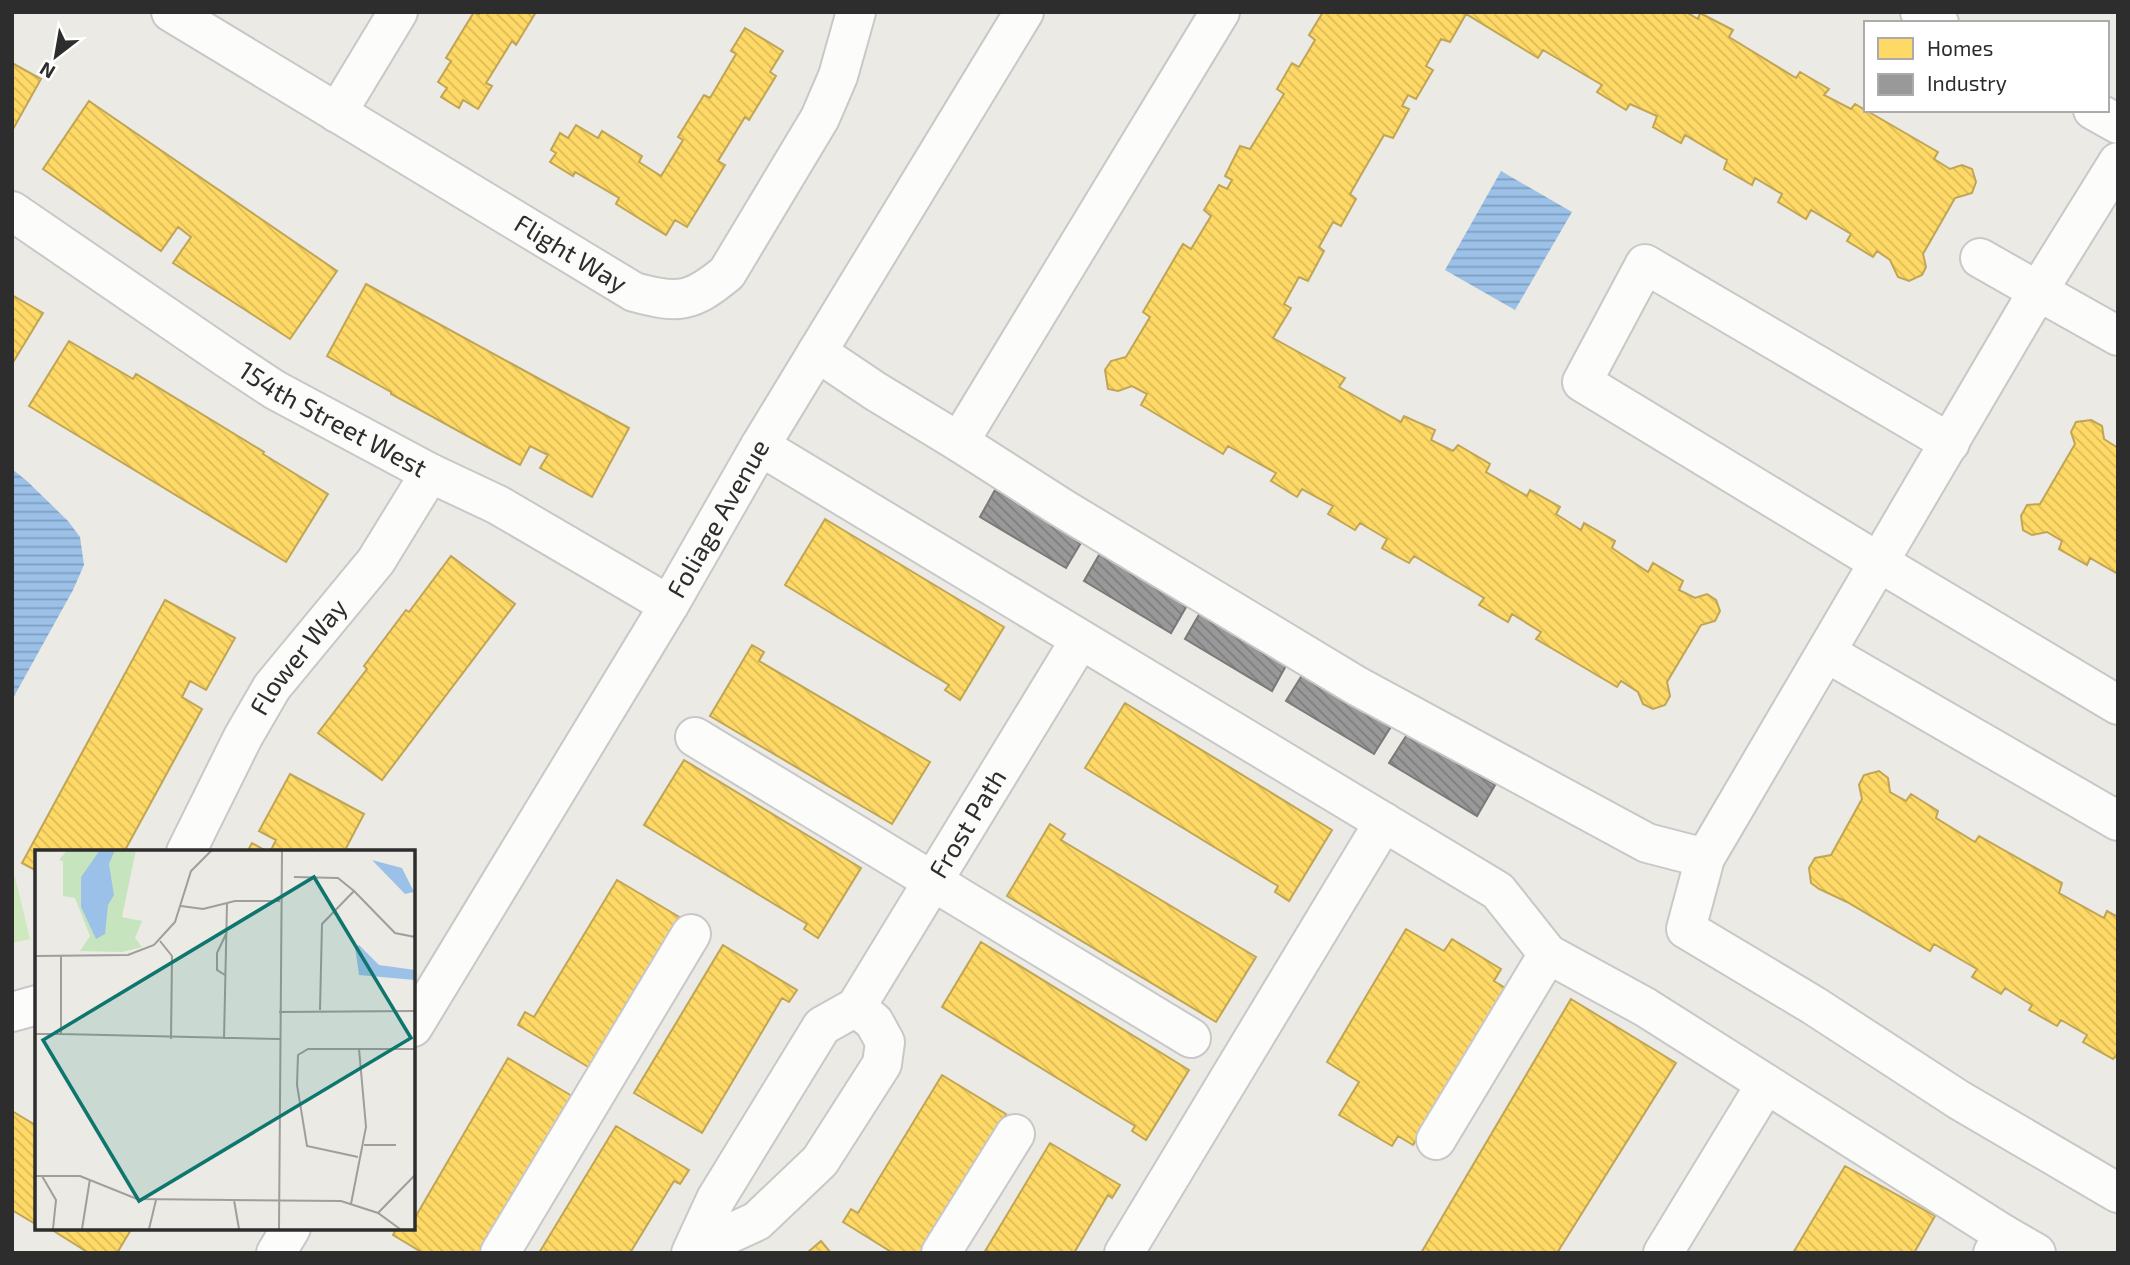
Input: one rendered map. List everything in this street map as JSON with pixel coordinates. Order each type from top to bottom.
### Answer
[{"type":"street","name":"Flight Way","points":[[171,12],[634,292],[659,299],[683,300],[707,290],[727,273],[820,118],[838,76],[856,12]]},
{"type":"street","points":[[337,113],[398,12]]},
{"type":"street","name":"Foliage Avenue","points":[[415,1024],[669,605],[760,446],[1024,12]]},
{"type":"street","points":[[959,442],[1220,12]]},
{"type":"street","points":[[1920,12],[1936,21]]},
{"type":"street","points":[[2097,112],[2118,124]]},
{"type":"street","points":[[2118,162],[2038,291],[1705,858],[1686,929],[1813,1005],[1959,1100],[2118,1193]]},
{"type":"street","name":"154th Street West","points":[[12,211],[275,390],[331,422],[498,505],[669,605]]},
{"type":"street","points":[[1980,258],[2118,336]]},
{"type":"street","points":[[1950,443],[1645,264],[1582,382],[2118,705]]},
{"type":"street","points":[[817,352],[1062,508],[1357,686],[1647,843],[1705,858]]},
{"type":"street","points":[[760,446],[1498,891],[1548,954],[1645,1007],[1766,1084],[1998,1243],[2036,1253]]},
{"type":"street","name":"Flower Way","points":[[187,850],[243,737],[272,687],[376,561],[430,473]]},
{"type":"street","name":"Frost Path","points":[[692,1251],[716,1199],[822,1026],[856,1007],[1080,640]]},
{"type":"street","points":[[1827,653],[2118,821]]},
{"type":"street","points":[[695,737],[1191,1038]]},
{"type":"street","points":[[1124,1253],[1384,822]]},
{"type":"street","points":[[500,1253],[691,934]]},
{"type":"street","points":[[1436,1140],[1548,954]]},
{"type":"street","points":[[12,1012],[35,1006]]},
{"type":"street","name":"Frost Path","points":[[692,1251],[757,1221],[820,1161],[882,1064],[885,1042],[874,1022],[856,1007]]},
{"type":"street","points":[[1663,1253],[1766,1084]]},
{"type":"street","points":[[941,1253],[1015,1134]]},
{"type":"green space","points":[[12,875],[15,877],[30,939],[12,943]]},
{"type":"water","points":[[1501,171],[1572,212],[1515,310],[1445,270]]},
{"type":"water","points":[[12,469],[68,521],[80,537],[84,565],[12,700]]},
{"type":"building: Homes","points":[[474,12],[536,12],[516,45],[512,41],[486,83],[492,86],[478,109],[463,100],[459,108],[441,97],[447,88],[438,82],[451,61],[446,58]]},
{"type":"building: Homes","points":[[1323,12],[1686,12],[1698,19],[1700,13],[1733,30],[1729,37],[1796,78],[1800,72],[1829,89],[1824,95],[1851,109],[1855,104],[1864,112],[1869,112],[1938,152],[1934,159],[1950,169],[1962,165],[1972,169],[1976,182],[1972,193],[1955,198],[1923,254],[1926,267],[1922,275],[1909,281],[1898,277],[1890,260],[1877,251],[1873,257],[1847,241],[1851,234],[1811,210],[1806,219],[1778,202],[1782,194],[1755,178],[1752,185],[1724,169],[1727,160],[1685,135],[1681,143],[1653,127],[1657,116],[1630,104],[1626,110],[1597,92],[1602,85],[1543,50],[1538,58],[1466,14],[1450,42],[1441,39],[1426,66],[1433,70],[1416,99],[1408,95],[1402,106],[1409,109],[1393,138],[1384,135],[1350,194],[1356,199],[1341,226],[1333,222],[1319,247],[1324,251],[1308,281],[1299,277],[1284,304],[1291,308],[1273,338],[1345,378],[1339,387],[1401,422],[1404,416],[1435,430],[1431,440],[1453,451],[1458,445],[1490,464],[1486,472],[1527,496],[1530,490],[1560,507],[1556,514],[1581,530],[1584,523],[1615,541],[1612,548],[1648,572],[1653,563],[1683,581],[1679,590],[1695,598],[1707,594],[1716,600],[1720,611],[1715,621],[1701,625],[1667,682],[1670,696],[1665,705],[1653,709],[1643,704],[1638,692],[1621,681],[1617,687],[1536,639],[1541,632],[1512,614],[1508,622],[1479,605],[1484,598],[1414,556],[1409,563],[1382,548],[1387,539],[1360,523],[1355,530],[1328,514],[1333,506],[1302,489],[1297,497],[1271,481],[1276,473],[1228,446],[1223,454],[1141,405],[1147,394],[1132,386],[1118,391],[1108,389],[1105,370],[1111,361],[1126,357],[1150,317],[1143,312],[1183,244],[1191,249],[1211,216],[1204,210],[1219,185],[1227,189],[1232,180],[1225,176],[1240,146],[1250,149],[1284,94],[1277,89],[1292,63],[1299,67],[1315,40],[1309,35]]},
{"type":"building: Homes","points":[[745,28],[783,51],[770,72],[776,76],[749,120],[745,117],[718,161],[725,165],[687,227],[675,220],[666,235],[616,204],[619,198],[575,172],[573,176],[550,162],[556,153],[551,150],[560,133],[568,138],[576,125],[598,138],[602,131],[642,156],[639,162],[661,176],[683,140],[678,137],[704,95],[710,98],[736,54],[731,51]]},
{"type":"building: Homes","points":[[12,63],[41,79],[12,131]]},
{"type":"building: Homes","points":[[89,101],[337,271],[290,339],[173,263],[191,237],[178,227],[161,251],[43,169]]},
{"type":"building: Homes","points":[[366,284],[629,428],[592,497],[540,468],[548,455],[530,446],[520,465],[327,356]]},
{"type":"building: Homes","points":[[12,295],[43,313],[12,364]]},
{"type":"building: Homes","points":[[69,341],[133,379],[136,374],[328,494],[286,562],[29,406]]},
{"type":"building: Homes","points":[[2091,420],[2102,426],[2104,439],[2118,448],[2118,574],[2090,558],[2087,565],[2059,549],[2062,541],[2047,532],[2032,535],[2023,530],[2021,516],[2027,505],[2040,504],[2075,444],[2071,432],[2076,422]]},
{"type":"building: Homes","points":[[825,519],[1004,627],[960,700],[945,690],[949,685],[785,585]]},
{"type":"building: Homes","points":[[451,556],[515,604],[382,780],[318,733],[367,669],[364,666],[406,610],[409,612]]},
{"type":"building: Homes","points":[[165,600],[235,638],[206,690],[190,681],[182,697],[202,709],[125,850],[35,850],[35,870],[22,863]]},
{"type":"building: Homes","points":[[752,645],[764,652],[759,661],[930,762],[892,824],[710,716]]},
{"type":"building: Homes","points":[[1125,703],[1332,830],[1289,901],[1275,892],[1278,886],[1085,768]]},
{"type":"building: Homes","points":[[684,760],[861,868],[818,938],[804,929],[807,924],[644,825]]},
{"type":"building: Homes","points":[[1879,771],[1888,778],[1890,792],[1906,801],[1911,794],[1938,811],[1936,818],[1975,842],[1979,836],[2062,883],[2059,893],[2104,918],[2107,911],[2118,917],[2118,1054],[2113,1059],[2083,1042],[2087,1035],[2061,1020],[2057,1026],[2029,1010],[2032,1005],[2005,988],[2001,994],[1972,977],[1977,969],[1934,944],[1930,951],[1811,883],[1809,868],[1815,858],[1831,855],[1862,799],[1859,785],[1864,775]]},
{"type":"building: Homes","points":[[290,774],[364,814],[345,850],[271,850],[276,840],[259,831]]},
{"type":"building: Homes","points":[[1050,824],[1065,834],[1061,840],[1256,957],[1216,1022],[1007,896]]},
{"type":"building: Homes","points":[[252,843],[264,850],[248,850]]},
{"type":"building: Homes","points":[[617,880],[681,918],[590,1068],[518,1025],[525,1012],[534,1017]]},
{"type":"building: Homes","points":[[1406,929],[1444,951],[1452,939],[1501,969],[1494,981],[1507,989],[1413,1145],[1398,1136],[1392,1146],[1339,1115],[1359,1082],[1327,1062]]},
{"type":"building: Homes","points":[[981,942],[1189,1070],[1146,1140],[1132,1131],[1135,1126],[942,1007]]},
{"type":"building: Homes","points":[[723,945],[797,990],[789,1002],[782,998],[702,1133],[634,1093]]},
{"type":"building: Homes","points":[[1571,999],[1676,1063],[1557,1253],[1421,1253]]},
{"type":"building: Homes","points":[[508,1058],[572,1096],[481,1253],[423,1253],[393,1235],[396,1230],[415,1230],[415,1218]]},
{"type":"building: Homes","points":[[942,1075],[1006,1114],[922,1253],[893,1253],[843,1222],[851,1209],[858,1213]]},
{"type":"building: Homes","points":[[12,1111],[35,1125],[35,1224],[12,1210]]},
{"type":"building: Homes","points":[[616,1126],[689,1170],[680,1184],[674,1181],[630,1253],[539,1253]]},
{"type":"building: Homes","points":[[1050,1143],[1120,1185],[1112,1198],[1108,1195],[1074,1253],[984,1253]]},
{"type":"building: Homes","points":[[1845,1166],[1935,1216],[1914,1253],[1793,1253]]},
{"type":"building: Homes","points":[[52,1230],[131,1230],[117,1253],[89,1253]]},
{"type":"building: Homes","points":[[821,1241],[831,1253],[807,1253]]},
{"type":"building: Industry","points":[[995,490],[1082,541],[1066,568],[980,517]]},
{"type":"building: Industry","points":[[1102,550],[1189,602],[1171,633],[1084,581]]},
{"type":"building: Industry","points":[[1201,611],[1288,662],[1272,691],[1185,639]]},
{"type":"building: Industry","points":[[1304,672],[1392,725],[1374,754],[1286,701]]},
{"type":"building: Industry","points":[[1408,733],[1495,785],[1477,816],[1389,763]]}]
